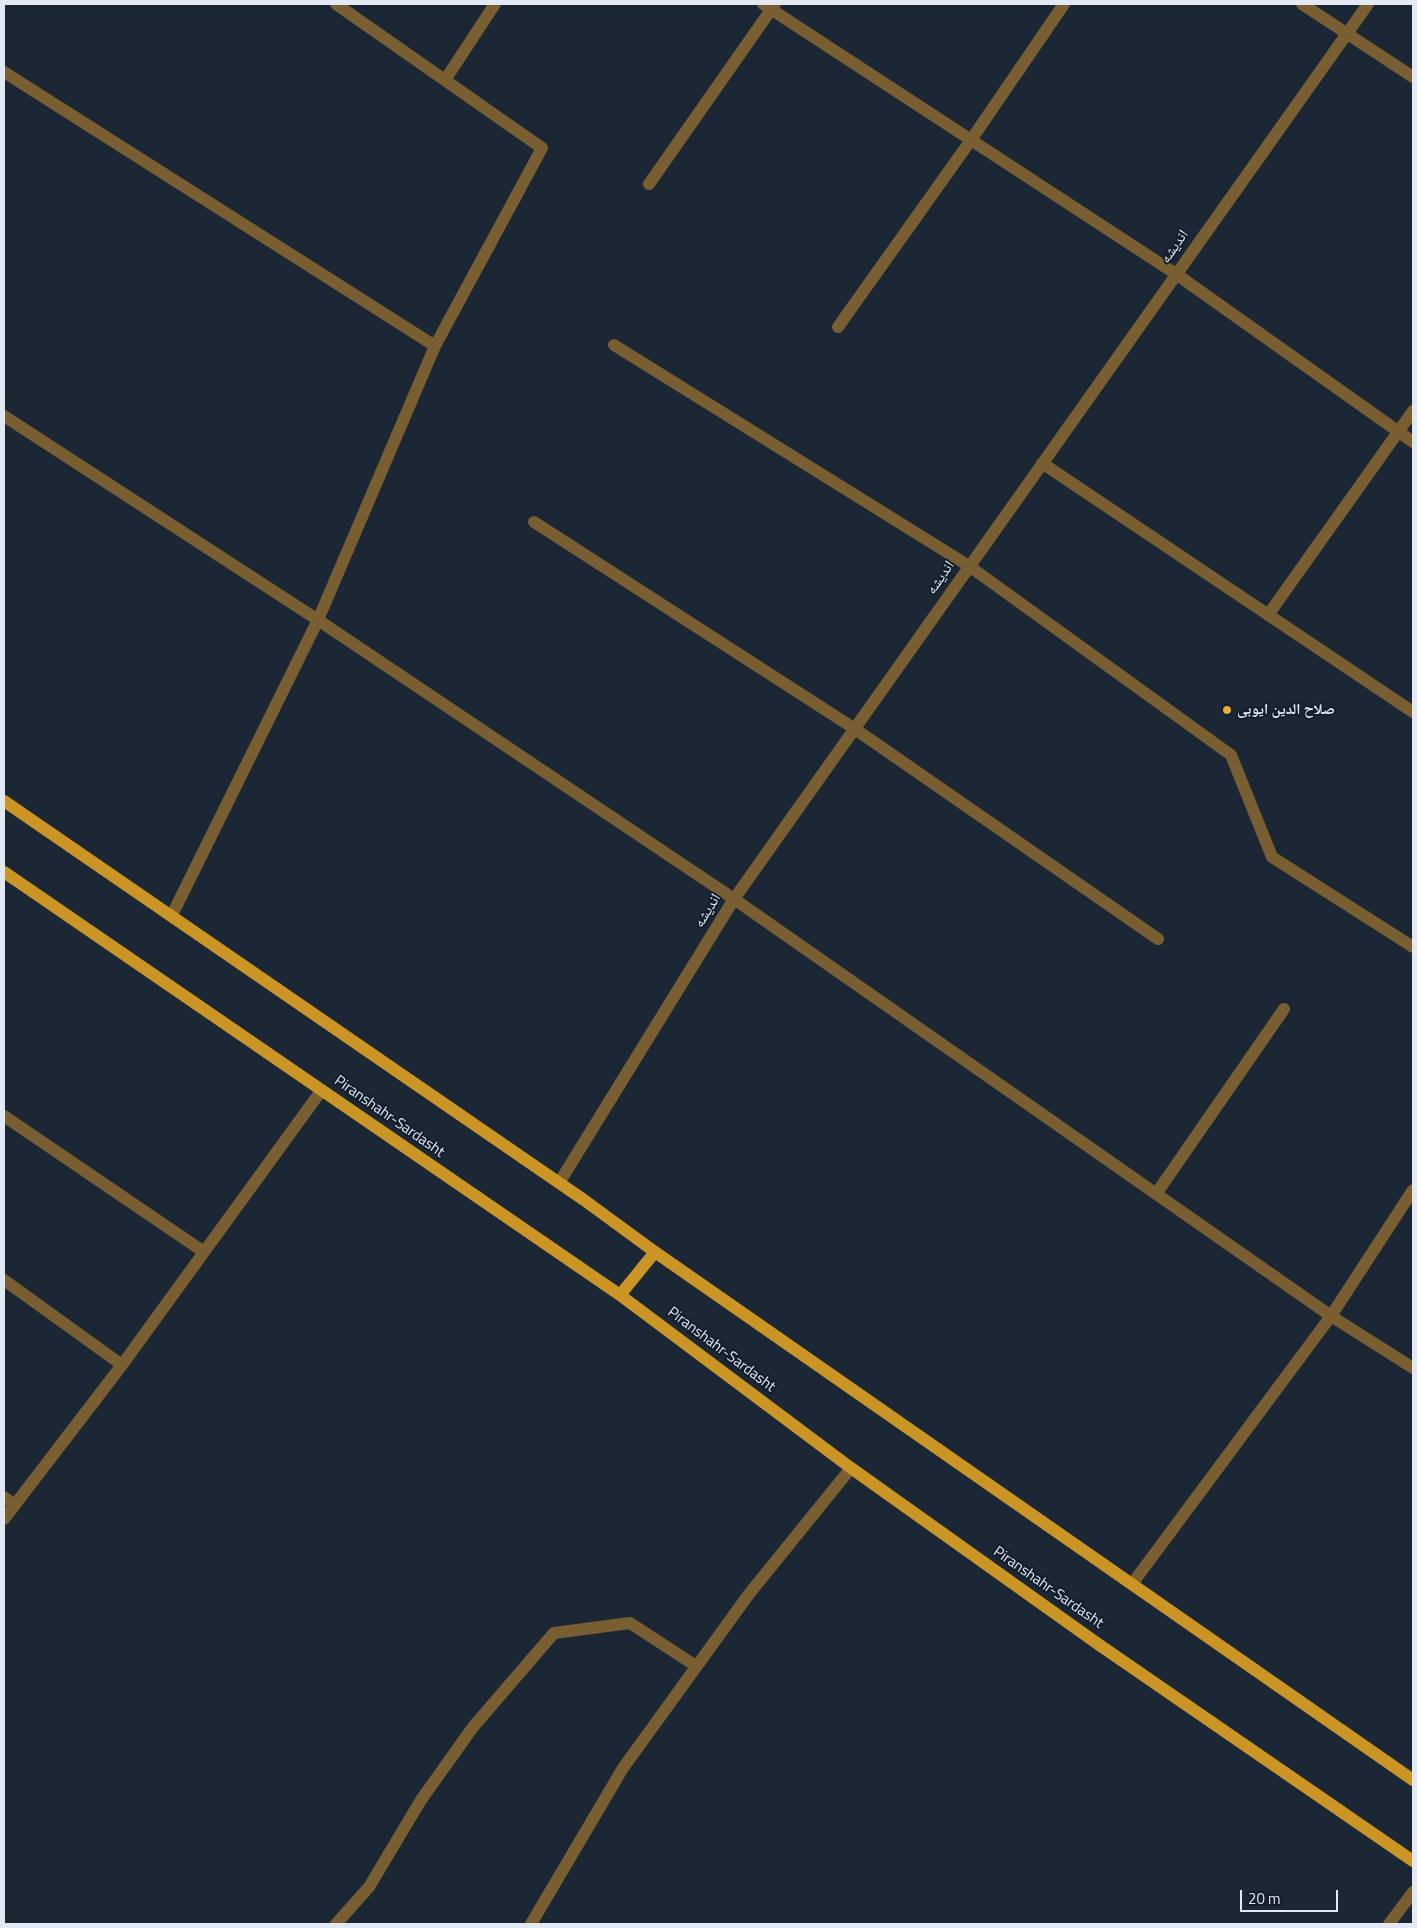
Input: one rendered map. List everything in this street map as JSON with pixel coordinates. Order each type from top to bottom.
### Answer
[{"type":"main road","points":[[4,801],[559,1183],[655,1252],[1413,1780]]},
{"type":"main road","name":"Piranshahr-Sardasht","points":[[4,872],[620,1295],[851,1468],[1098,1644],[1413,1861]]},
{"type":"main road","points":[[620,1295],[655,1252]]},
{"type":"street","points":[[172,915],[318,620],[435,346],[542,148],[336,4]]},
{"type":"street","points":[[445,80],[495,4]]},
{"type":"street","points":[[838,327],[971,140],[1064,4]]},
{"type":"street","points":[[1302,4],[1413,77]]},
{"type":"street","name":"اندیشه","points":[[559,1183],[734,899],[1368,4]]},
{"type":"street","points":[[649,184],[770,5],[971,140],[1176,274],[1413,442]]},
{"type":"street","points":[[4,72],[435,346]]},
{"type":"street","points":[[614,345],[969,566],[1231,755],[1272,857],[1413,947]]},
{"type":"street","points":[[1268,615],[1413,411]]},
{"type":"street","points":[[4,416],[318,620],[734,899],[1331,1316],[1413,1368]]},
{"type":"street","points":[[1042,463],[1413,712]]},
{"type":"street","points":[[534,522],[855,729],[1158,939]]},
{"type":"street","points":[[1156,1194],[1284,1009]]},
{"type":"street","points":[[4,1519],[122,1365],[322,1091]]},
{"type":"street","points":[[4,1116],[204,1252]]},
{"type":"street","points":[[1132,1584],[1331,1316],[1413,1190]]},
{"type":"street","points":[[4,1280],[122,1365]]},
{"type":"street","points":[[531,1924],[623,1768],[749,1594],[851,1468]]},
{"type":"street","points":[[4,1497],[15,1505]]},
{"type":"street","points":[[336,1924],[369,1888],[421,1800],[473,1727],[554,1633],[630,1623],[696,1666]]},
{"type":"street","points":[[1389,1924],[1413,1892]]},
{"type":"place","name":"صلاح الدین ایوبی","points":[[1227,710]]}]
